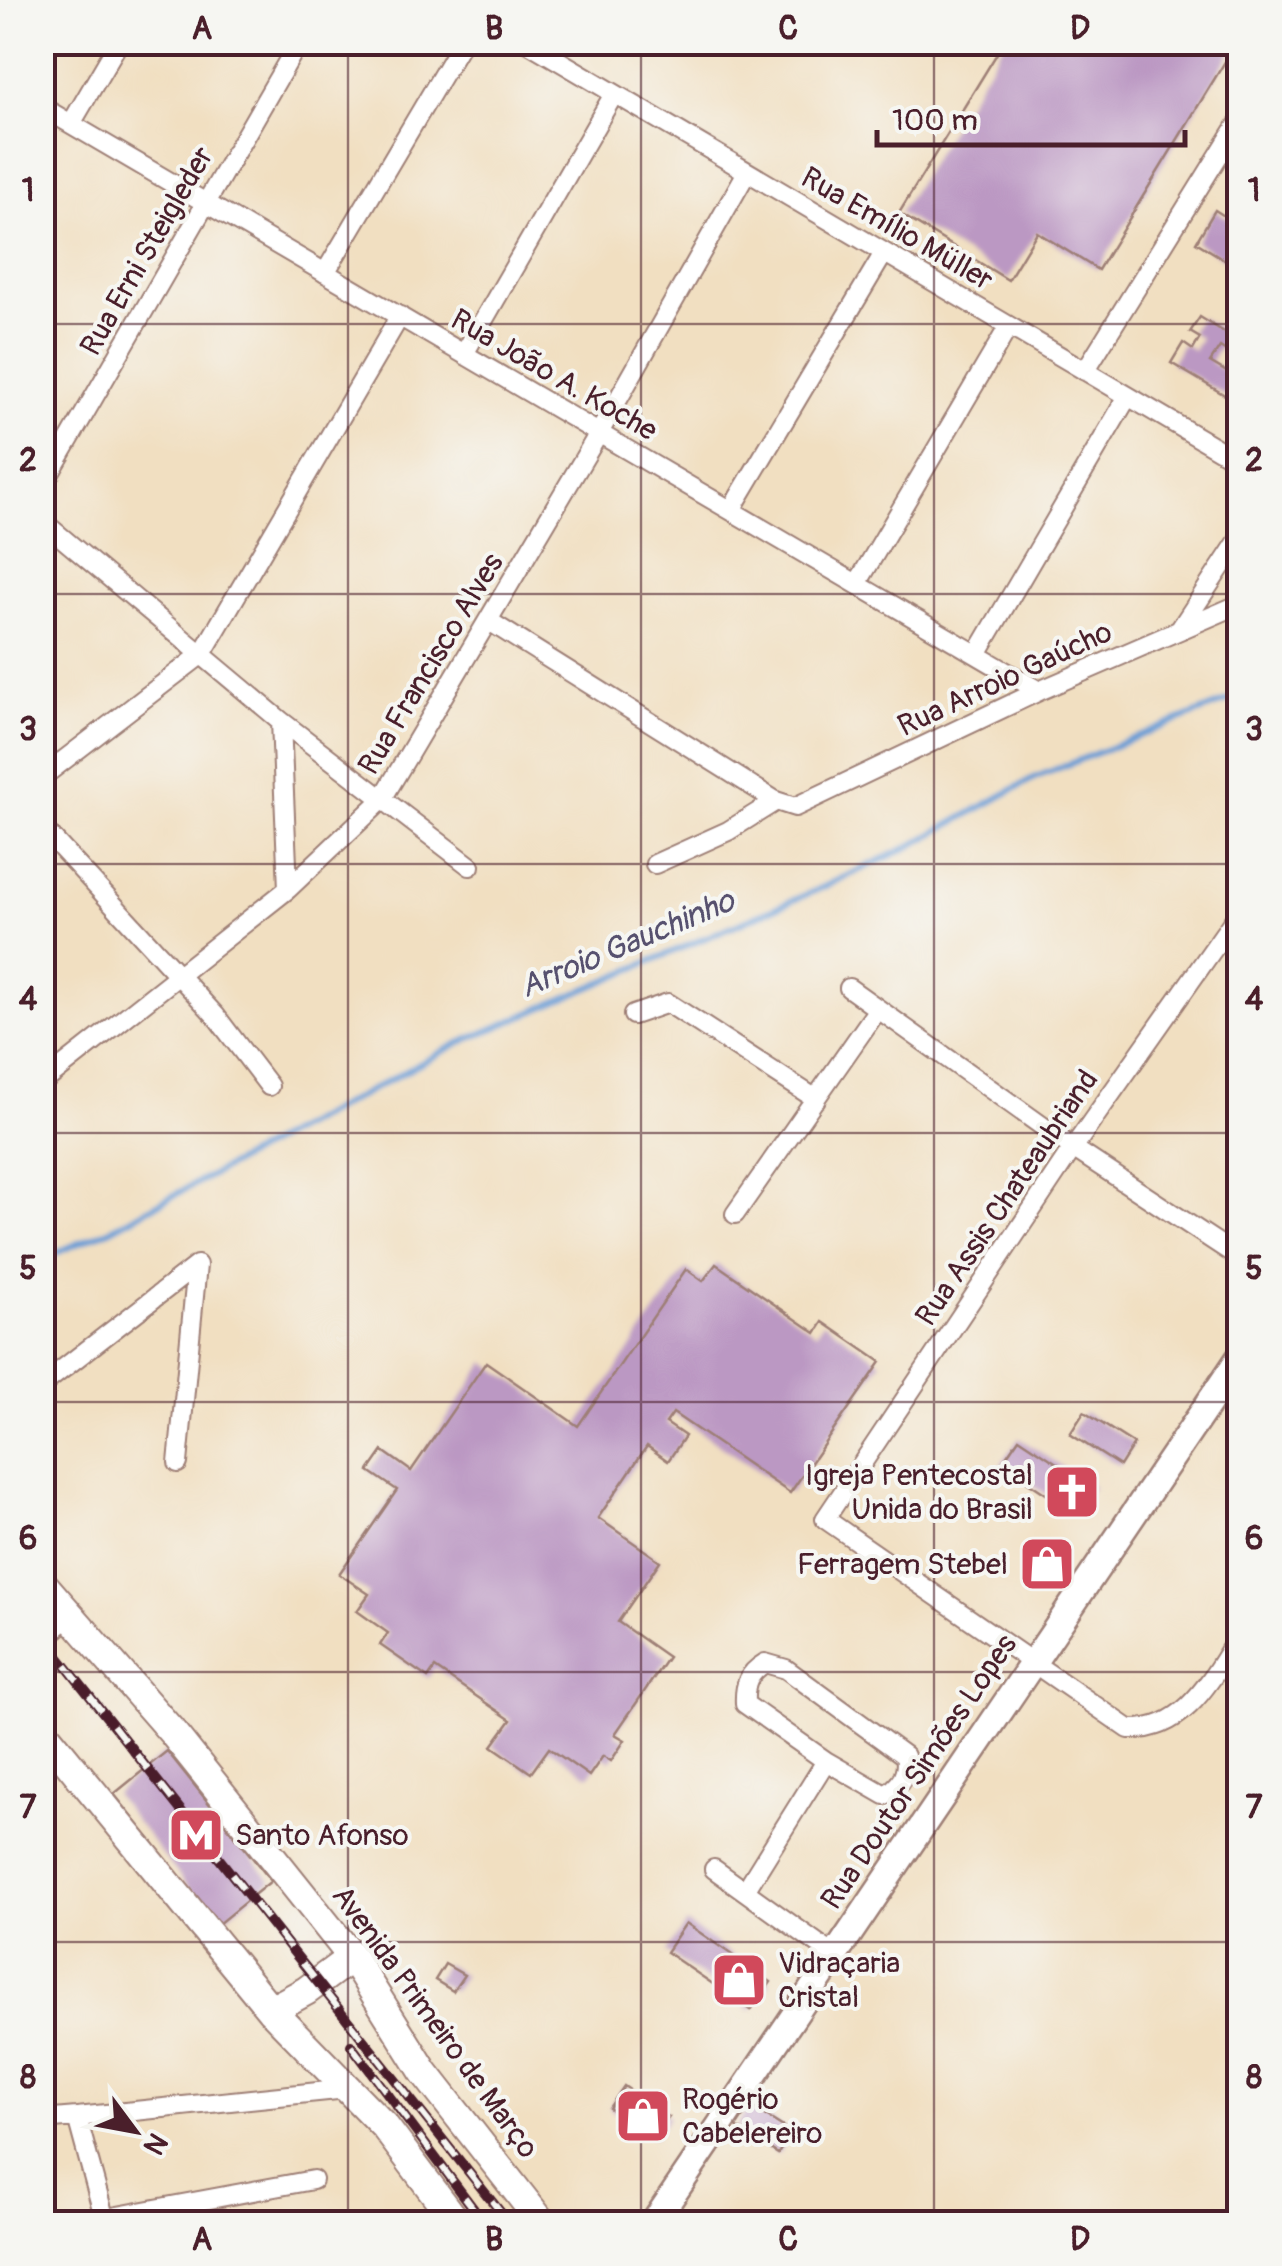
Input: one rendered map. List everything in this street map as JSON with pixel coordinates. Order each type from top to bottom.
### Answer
[{"type":"main road","name":"Rua Doutor Simões Lopes","points":[[653,2224],[1240,1357]]},
{"type":"main road","name":"Avenida Primeiro de Março","points":[[42,1583],[173,1733],[352,1957],[424,2072],[543,2224]]},
{"type":"main road","points":[[42,1730],[271,2010],[385,2127],[454,2221]]},
{"type":"main road","points":[[271,2010],[306,1992],[352,1957]]},
{"type":"street","points":[[72,124],[119,42]]},
{"type":"street","name":"Rua Erni Steigleder","points":[[42,487],[299,42]]},
{"type":"street","points":[[326,272],[462,42]]},
{"type":"street","name":"Rua Emílio Müller","points":[[527,42],[1240,462]]},
{"type":"street","points":[[464,354],[614,94]]},
{"type":"street","name":"Rua João A. Koche","points":[[42,106],[1038,691]]},
{"type":"street","points":[[1085,371],[1240,121]]},
{"type":"street","name":"Rua Francisco Alves","points":[[42,1084],[288,889],[382,802],[600,433],[747,172]]},
{"type":"street","points":[[731,510],[884,253]]},
{"type":"street","points":[[42,777],[202,654],[400,316]]},
{"type":"street","points":[[857,584],[1009,326]]},
{"type":"street","points":[[976,654],[1128,396]]},
{"type":"street","points":[[42,520],[281,721],[470,866]]},
{"type":"street","points":[[1179,630],[1240,538]]},
{"type":"street","name":"Rua Arroio Gaúcho","points":[[655,864],[1240,604]]},
{"type":"street","points":[[489,621],[785,804]]},
{"type":"street","points":[[281,721],[288,889]]},
{"type":"street","points":[[42,827],[181,976],[269,1086]]},
{"type":"street","name":"Rua Assis Chateaubriand","points":[[1032,1662],[825,1519],[1073,1148],[1240,911]]},
{"type":"street","points":[[849,988],[1073,1148],[1240,1258]]},
{"type":"street","points":[[634,1015],[668,1003],[816,1099]]},
{"type":"street","points":[[735,1214],[878,1009]]},
{"type":"street","points":[[42,1386],[197,1264],[178,1463]]},
{"type":"street","points":[[42,1638],[71,1614]]},
{"type":"street","points":[[1032,1662],[1129,1729],[1171,1720],[1194,1704],[1240,1634]]},
{"type":"street","points":[[765,1663],[786,1669],[905,1756],[906,1762],[897,1788],[885,1795],[826,1761],[746,1704],[744,1686],[756,1668],[765,1663]]},
{"type":"street","points":[[745,1891],[826,1761]]},
{"type":"street","points":[[714,1869],[835,1956]]},
{"type":"street","points":[[42,2120],[348,2089]]},
{"type":"street","points":[[77,2117],[105,2221]]},
{"type":"street","points":[[74,2224],[313,2180]]},
{"type":"building","points":[[1004,42],[1237,42],[1098,270],[1037,232],[1008,280],[899,213]]},
{"type":"building","points":[[1215,210],[1240,226],[1240,252],[1232,264],[1196,242]]},
{"type":"building","points":[[1200,317],[1240,342],[1240,404],[1171,363],[1183,343],[1193,350],[1200,338],[1190,332]],"holes":[[[1220,347],[1239,359],[1230,374],[1210,362]]]},
{"type":"building","points":[[716,1264],[816,1333],[823,1322],[881,1362],[790,1493],[673,1413],[666,1423],[685,1436],[668,1461],[647,1446],[598,1518],[660,1561],[618,1622],[668,1657],[615,1734],[625,1740],[611,1761],[603,1756],[589,1776],[549,1748],[531,1773],[492,1746],[511,1720],[435,1668],[428,1678],[380,1645],[388,1633],[357,1611],[369,1594],[339,1574],[397,1490],[369,1471],[383,1451],[411,1471],[486,1362],[578,1426],[686,1269],[703,1281]]},
{"type":"building","points":[[1084,1412],[1134,1444],[1120,1466],[1070,1434]]},
{"type":"building","points":[[1019,1438],[1093,1487],[1075,1513],[1001,1464]]},
{"type":"building","points":[[167,1751],[271,1881],[218,1924],[114,1794]]},
{"type":"building","points":[[686,1923],[771,1982],[751,2010],[666,1952]]},
{"type":"building","points":[[445,1964],[464,1975],[453,1991],[435,1980]]},
{"type":"building","points":[[624,2086],[669,2117],[654,2138],[609,2108]]},
{"type":"building","points":[[750,2106],[791,2132],[778,2154],[736,2127]]},
{"type":"waterway","name":"Arroio Gauchinho","points":[[42,1259],[109,1230],[455,1045],[817,890],[911,846],[1034,778],[1240,696]]},
{"type":"railway","points":[[42,1636],[510,2224]]},
{"type":"railway","points":[[351,2045],[485,2224]]},
{"type":"place","name":"Igreja Pentecostal Unida do Brasil","points":[[1072,1492]]},
{"type":"place","name":"Ferragem Stebel","points":[[1047,1564]]},
{"type":"place","name":"Santo Afonso","points":[[196,1835]]},
{"type":"place","name":"Vidraçaria Cristal","points":[[739,1980]]},
{"type":"place","name":"Rogério Cabelereiro","points":[[643,2116]]}]
